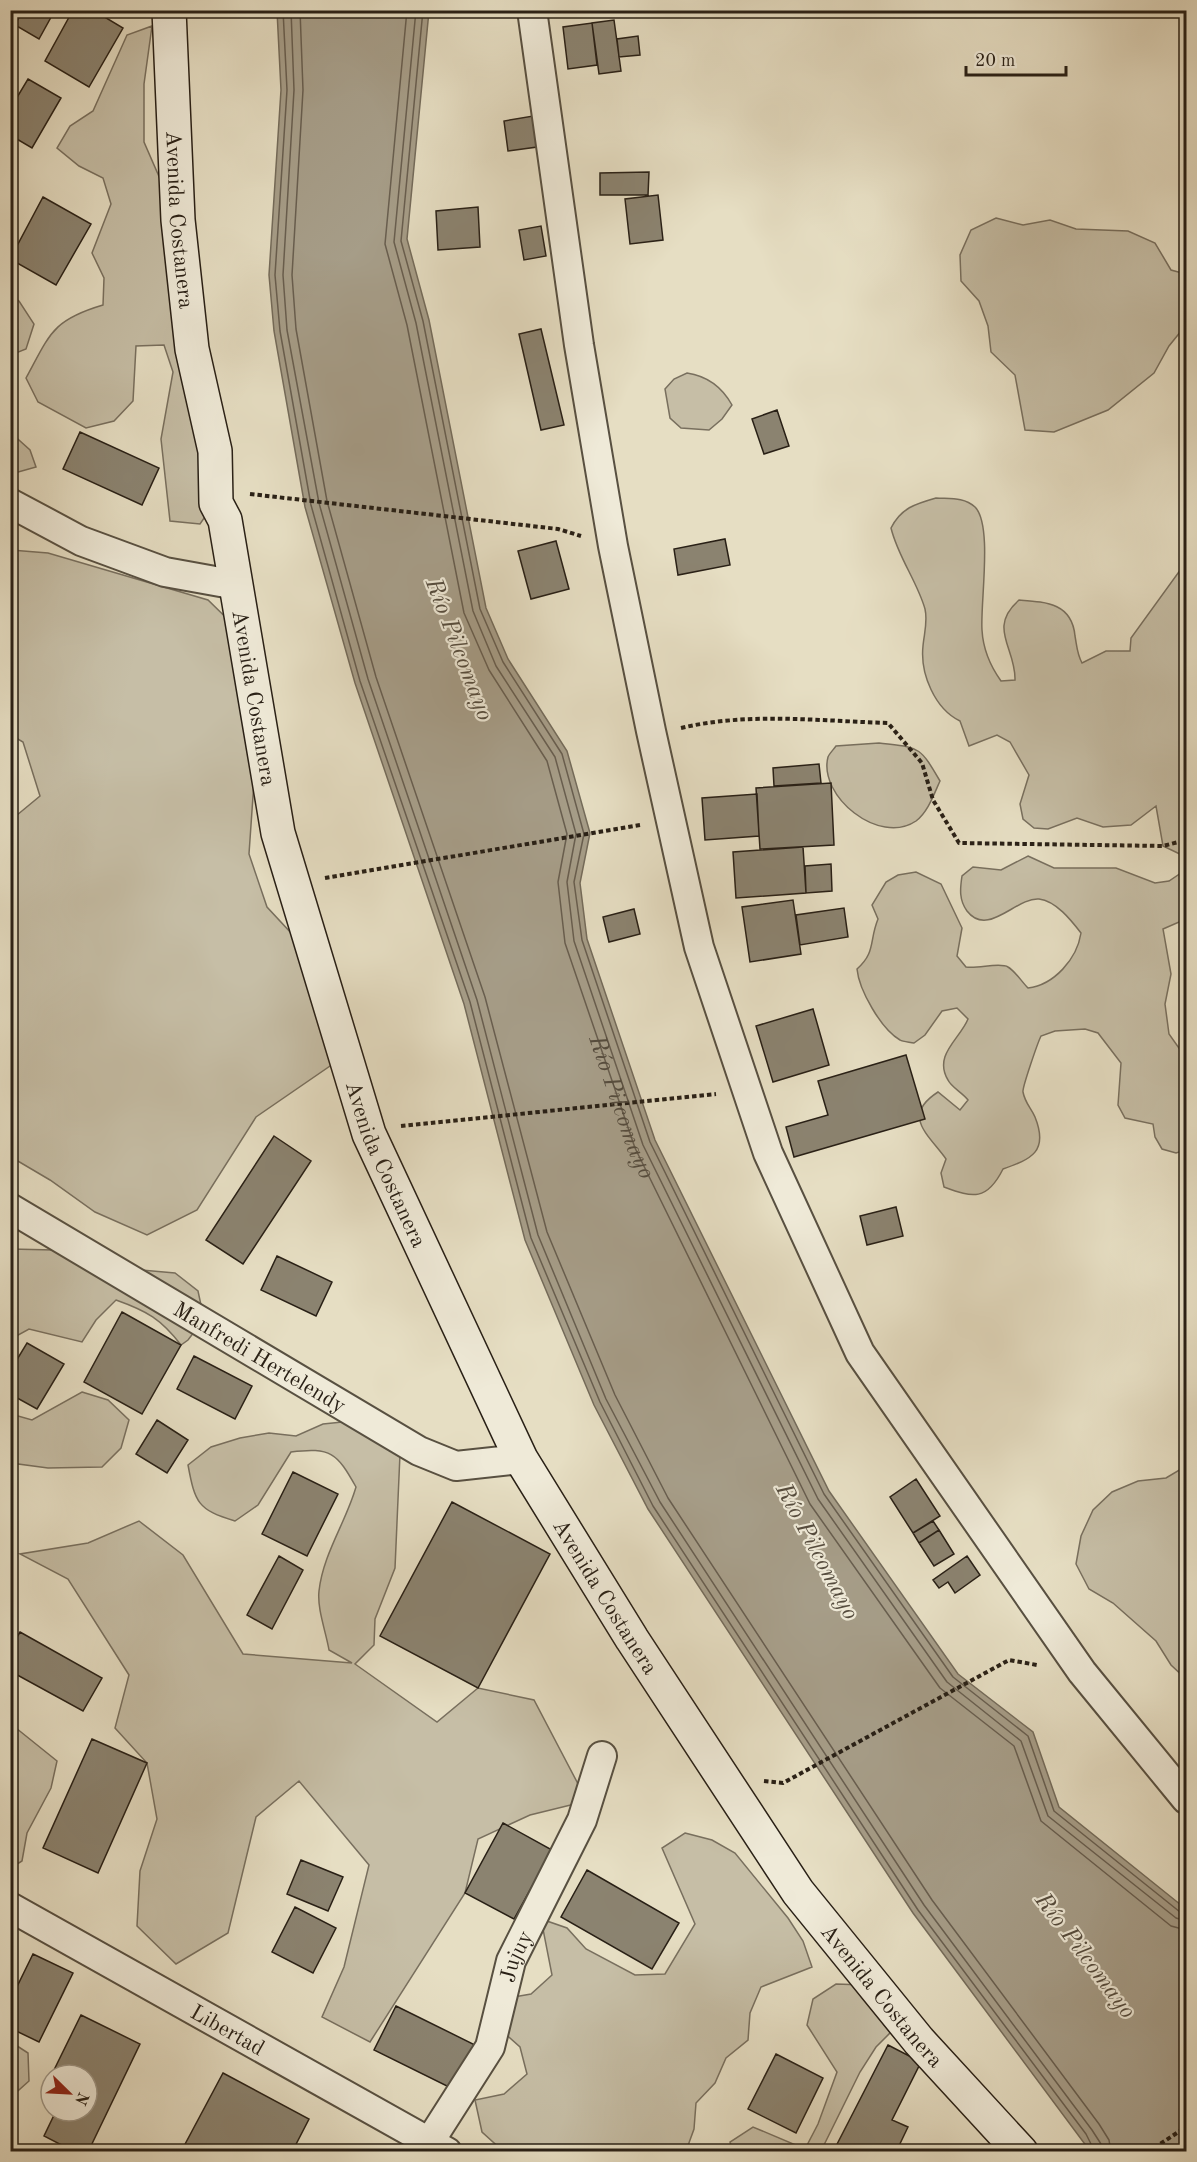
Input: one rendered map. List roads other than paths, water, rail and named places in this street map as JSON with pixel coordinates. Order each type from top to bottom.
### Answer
[{"type":"street","name":"Avenida Costanera","points":[[169,10],[178,220],[192,349],[214,451],[216,503],[225,520],[237,585],[251,688],[276,822],[292,884],[369,1134],[521,1459],[632,1639],[798,1892],[919,2041],[1021,2151]]},
{"type":"street","points":[[532,10],[581,356],[613,546],[651,732],[699,947],[768,1154],[860,1353],[1082,1672],[1186,1799]]},
{"type":"street","points":[[10,503],[81,541],[165,573],[237,585]]},
{"type":"street","name":"Manfredi Hertelendy","points":[[10,1208],[419,1452],[456,1466],[521,1459]]},
{"type":"street","name":"Jujuy","points":[[433,2148],[490,2047],[510,1961],[582,1820],[602,1756]]},
{"type":"street","name":"Libertad","points":[[10,1907],[433,2148]]},
{"type":"water","name":"Río Pilcomayo","points":[[277,11],[429,11],[407,239],[429,320],[486,608],[508,659],[567,751],[590,833],[580,883],[587,939],[655,1140],[829,1491],[958,1674],[1033,1732],[1059,1807],[1186,1909],[1186,2151],[1090,2151],[913,1913],[648,1509],[594,1405],[525,1240],[464,1004],[355,683],[305,507],[274,331],[269,275],[281,90]]}]
